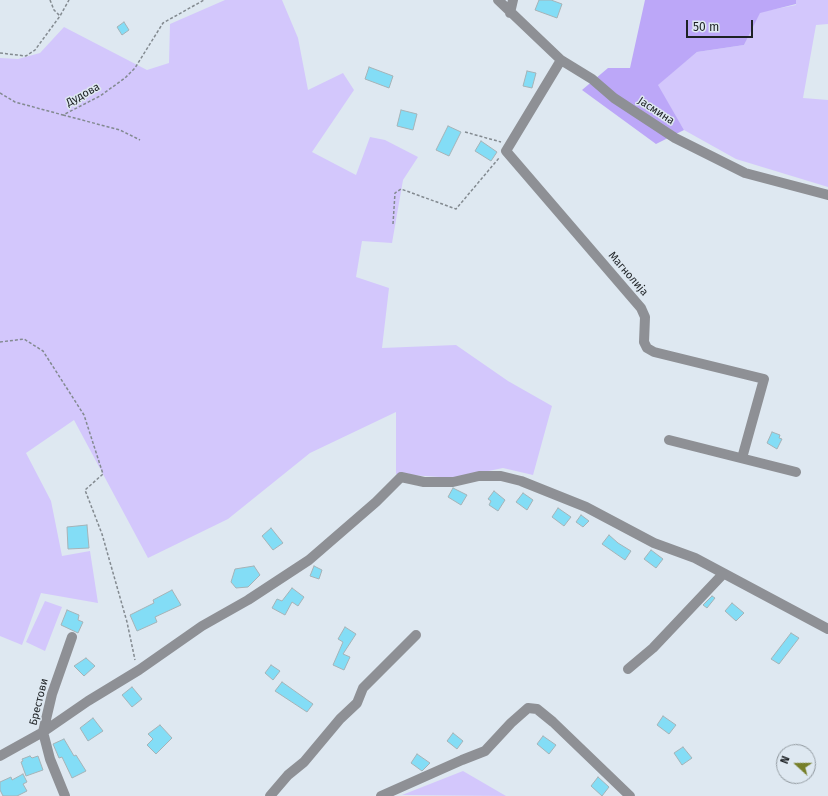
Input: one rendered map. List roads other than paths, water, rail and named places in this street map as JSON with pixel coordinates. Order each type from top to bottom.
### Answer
[{"type":"street","name":"Јасмина","points":[[498,0],[560,60],[592,79],[614,98],[675,138],[745,173],[828,196]]},
{"type":"street","points":[[510,13],[513,0]]},
{"type":"street","name":"Магнолија","points":[[560,60],[508,148],[641,308],[646,317],[644,342],[647,348],[654,352],[764,379],[742,458]]},
{"type":"street","points":[[668,440],[796,472]]},
{"type":"street","points":[[0,756],[43,732],[88,701],[139,670],[202,626],[248,600],[309,560],[376,502],[401,478],[424,482],[453,482],[479,476],[501,476],[521,481],[586,507],[654,543],[695,558],[828,629]]},
{"type":"street","points":[[628,669],[653,648],[723,574]]},
{"type":"street","points":[[270,796],[288,775],[304,762],[340,719],[357,703],[363,688],[416,635]]},
{"type":"street","name":"Брестови","points":[[65,796],[50,759],[43,732],[52,694],[72,637]]},
{"type":"street","points":[[381,796],[486,751],[511,723],[528,708],[536,709],[553,722],[630,796]]}]
